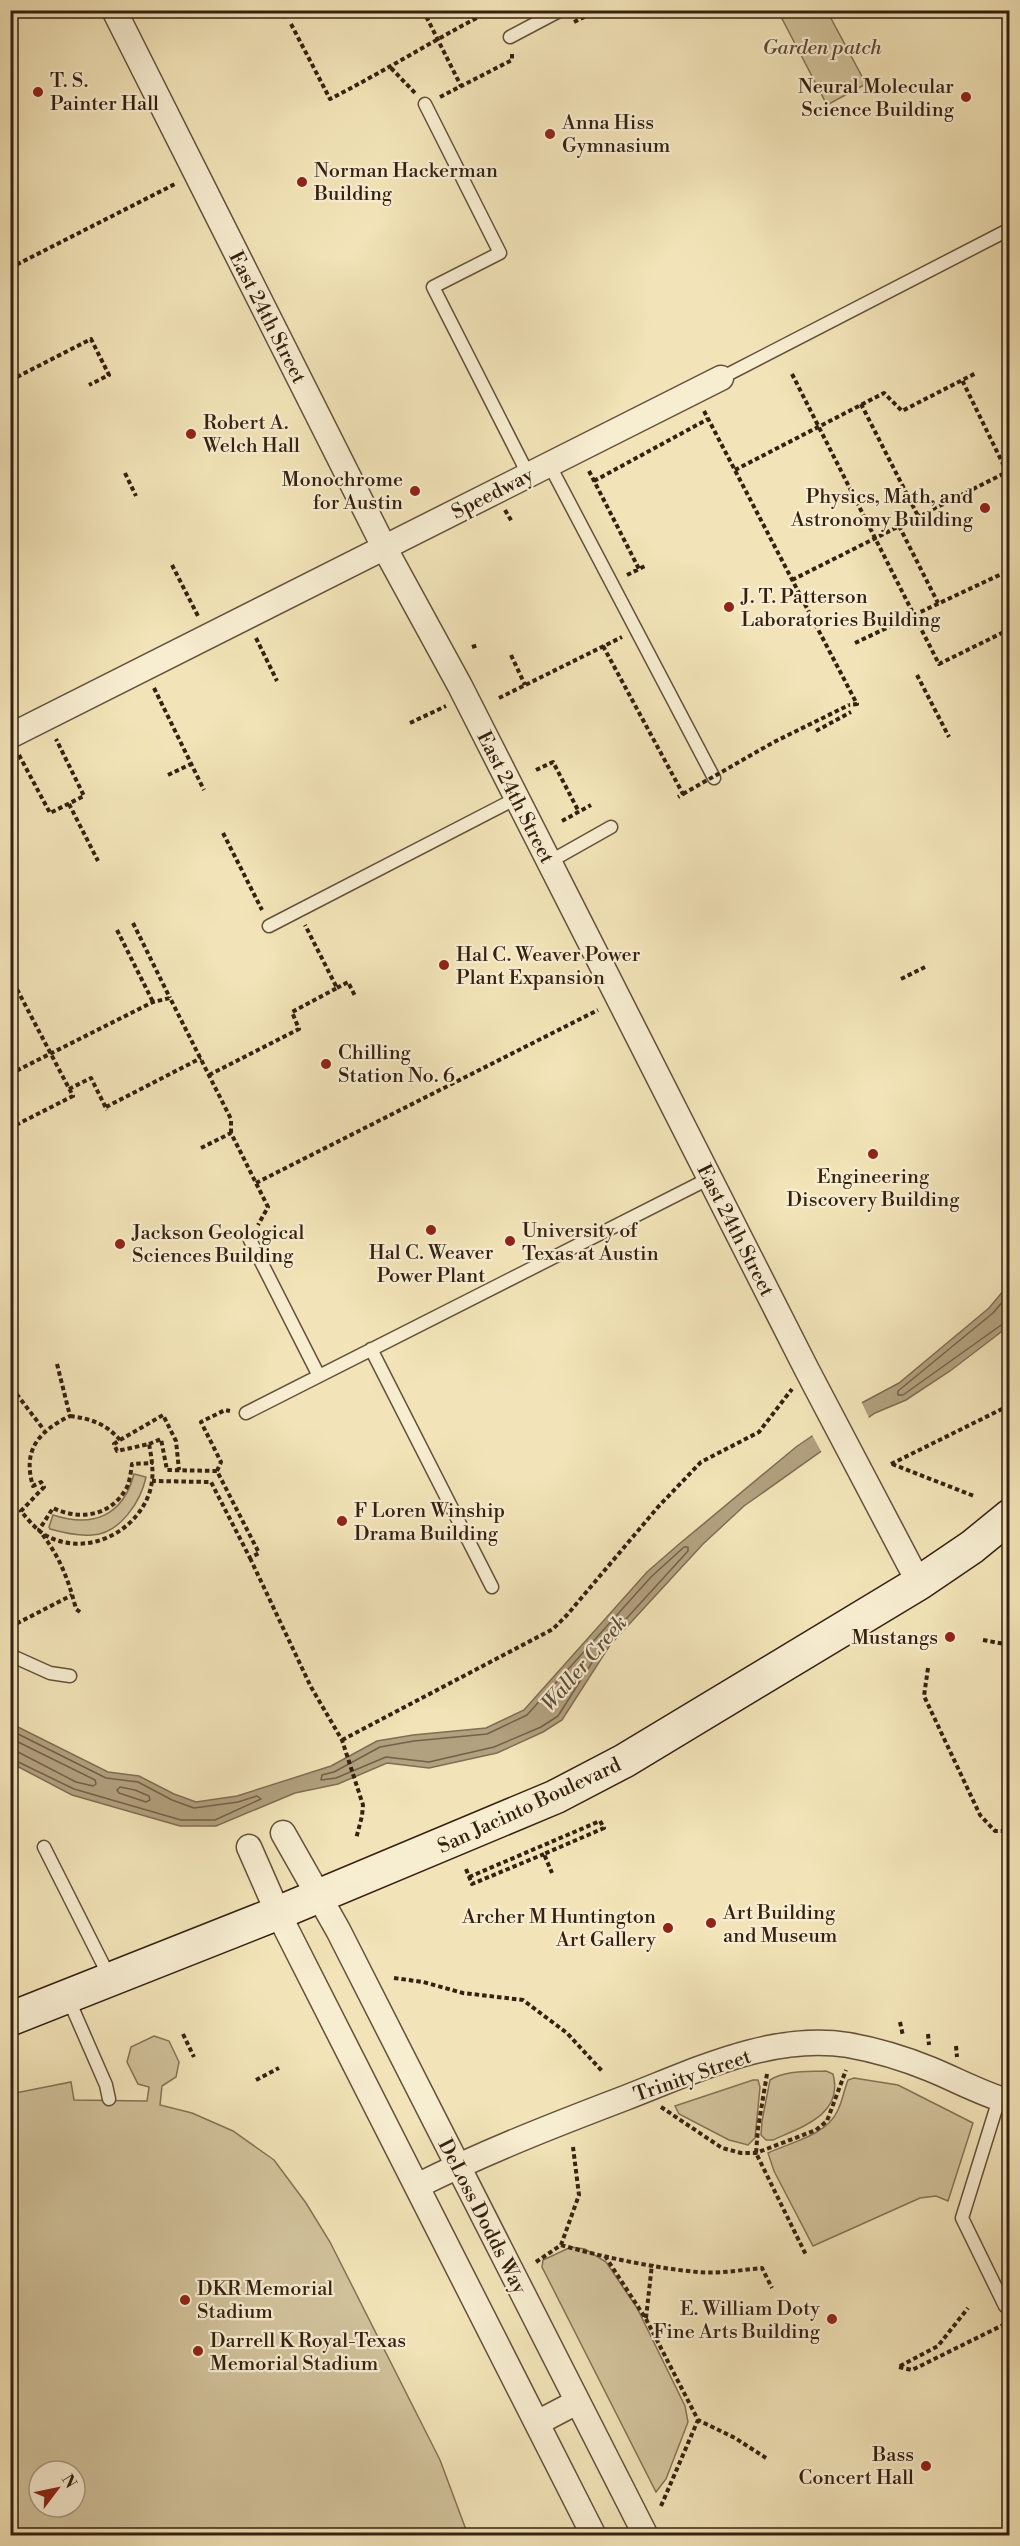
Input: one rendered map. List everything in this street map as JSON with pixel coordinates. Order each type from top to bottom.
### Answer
[{"type":"street","name":"East 24th Street","points":[[114,10],[384,548],[465,696],[818,1392],[919,1583]]},
{"type":"street","name":"Speedway","points":[[13,742],[46,719],[721,378]]},
{"type":"street","name":"San Jacinto Boulevard","points":[[10,2019],[320,1896],[545,1802],[614,1767],[919,1583],[972,1547],[1010,1516]]},
{"type":"street","name":"DeLoss Dodds Way","points":[[284,1833],[320,1896],[646,2535]]},
{"type":"street","points":[[249,1847],[278,1913],[594,2535]]},
{"type":"street","name":"Trinity Street","points":[[417,2186],[493,2149],[681,2075],[732,2057],[787,2045],[833,2043],[879,2051],[931,2069],[1004,2101]]},
{"type":"street","points":[[537,2423],[577,2402]]},
{"type":"lane","points":[[510,37],[561,10]]},
{"type":"lane","points":[[426,104],[501,253],[433,287],[528,474]]},
{"type":"lane","name":"Speedway","points":[[721,378],[1010,229]]},
{"type":"lane","points":[[549,464],[714,778]]},
{"type":"lane","points":[[269,926],[517,798]]},
{"type":"lane","points":[[549,862],[611,827]]},
{"type":"lane","points":[[246,1413],[710,1178]]},
{"type":"lane","points":[[250,1240],[319,1376]]},
{"type":"lane","points":[[371,1349],[492,1587]]},
{"type":"lane","points":[[10,1655],[50,1673],[70,1676]]},
{"type":"lane","points":[[44,1847],[110,1979]]},
{"type":"lane","points":[[68,1997],[106,2085],[109,2099]]},
{"type":"lane","points":[[1004,2101],[962,2218],[1007,2305]]},
{"type":"path","points":[[423,10],[461,86]]},
{"type":"path","points":[[284,11],[330,99],[391,68],[437,39],[492,10]]},
{"type":"path","points":[[391,68],[426,104],[494,68]]},
{"type":"path","points":[[10,268],[179,182]]},
{"type":"path","points":[[17,377],[91,339],[109,375],[89,385]]},
{"type":"path","points":[[735,470],[884,393],[902,411],[976,373]]},
{"type":"path","points":[[792,374],[939,664],[1010,629]]},
{"type":"path","points":[[792,580],[874,536],[899,526],[1006,472],[962,380]]},
{"type":"path","points":[[678,797],[774,741],[849,705],[857,704],[694,391]]},
{"type":"path","points":[[861,404],[918,516]]},
{"type":"path","points":[[594,481],[708,419]]},
{"type":"path","points":[[578,449],[639,569]]},
{"type":"path","points":[[125,473],[136,496]]},
{"type":"path","points":[[899,526],[938,603]]},
{"type":"path","points":[[172,565],[208,636]]},
{"type":"path","points":[[855,643],[1010,570]]},
{"type":"path","points":[[246,617],[277,681]]},
{"type":"path","points":[[499,698],[622,637]]},
{"type":"path","points":[[472,647],[478,645]]},
{"type":"path","points":[[603,646],[683,794]]},
{"type":"path","points":[[590,653],[592,658]]},
{"type":"path","points":[[511,655],[525,685]]},
{"type":"path","points":[[144,669],[204,790]]},
{"type":"path","points":[[916,675],[949,737]]},
{"type":"path","points":[[410,723],[465,696]]},
{"type":"path","points":[[816,730],[851,712]]},
{"type":"path","points":[[13,742],[50,813],[84,796],[46,719]]},
{"type":"path","points":[[536,770],[553,762],[579,812]]},
{"type":"path","points":[[168,775],[191,764]]},
{"type":"path","points":[[69,804],[99,861]]},
{"type":"path","points":[[562,821],[591,805]]},
{"type":"path","points":[[223,833],[269,926]]},
{"type":"path","points":[[298,911],[337,988]]},
{"type":"path","points":[[133,923],[231,1119],[231,1133],[268,1207],[250,1240]]},
{"type":"path","points":[[10,930],[16,927]]},
{"type":"path","points":[[117,930],[153,1002]]},
{"type":"path","points":[[901,979],[925,967]]},
{"type":"path","points":[[10,976],[73,1096],[10,1128]]},
{"type":"path","points":[[209,1075],[299,1029],[292,1012],[348,982],[355,996]]},
{"type":"path","points":[[10,1074],[153,1002],[170,998]]},
{"type":"path","points":[[256,1183],[598,1010]]},
{"type":"path","points":[[69,1089],[91,1078],[107,1108],[201,1058]]},
{"type":"path","points":[[201,1148],[231,1133]]},
{"type":"path","points":[[57,1364],[70,1416]]},
{"type":"path","points":[[342,1740],[553,1629],[658,1507],[701,1462],[759,1432],[794,1386]]},
{"type":"path","points":[[12,1388],[44,1431]]},
{"type":"path","points":[[974,1496],[891,1464],[1010,1405]]},
{"type":"path","points":[[217,1471],[222,1462],[201,1422],[225,1410],[246,1413]]},
{"type":"path","points":[[179,1470],[176,1441],[163,1415],[114,1444],[117,1451],[161,1440],[167,1470],[217,1471]]},
{"type":"path","points":[[80,1612],[76,1609],[63,1567],[54,1550],[21,1511],[44,1487],[41,1482],[33,1486],[28,1470],[32,1451],[44,1431],[70,1416],[94,1420],[110,1429],[120,1440]]},
{"type":"path","points":[[39,1530],[51,1538],[81,1544],[114,1535],[133,1521],[142,1509],[152,1481],[153,1463],[149,1443]]},
{"type":"path","points":[[39,1530],[53,1508],[66,1514],[84,1516],[102,1511],[117,1500],[127,1486],[132,1464],[153,1463]]},
{"type":"path","points":[[217,1471],[259,1553],[250,1558]]},
{"type":"path","points":[[152,1481],[211,1482],[311,1687],[342,1740],[363,1805],[356,1839]]},
{"type":"path","points":[[10,1627],[72,1595]]},
{"type":"path","points":[[983,1640],[1010,1645]]},
{"type":"path","points":[[928,1668],[924,1696],[980,1815],[995,1831],[1010,1832]]},
{"type":"path","points":[[466,1869],[469,1877],[472,1884],[604,1828],[600,1821],[469,1877]]},
{"type":"path","points":[[544,1854],[552,1873]]},
{"type":"path","points":[[394,1978],[423,1982],[463,1993],[523,2000],[567,2033],[602,2071]]},
{"type":"path","points":[[183,2034],[194,2057]]},
{"type":"path","points":[[256,2080],[279,2068]]},
{"type":"path","points":[[661,2107],[722,2148],[741,2153],[756,2153],[816,2130],[827,2121],[846,2070]]},
{"type":"path","points":[[767,2074],[756,2153],[806,2255]]},
{"type":"path","points":[[536,2262],[561,2245],[579,2195],[573,2147]]},
{"type":"path","points":[[561,2245],[605,2256],[697,2272],[762,2268],[772,2288]]},
{"type":"path","points":[[605,2256],[646,2319],[698,2420],[735,2438],[766,2458]]},
{"type":"path","points":[[646,2319],[652,2264]]},
{"type":"path","points":[[968,2308],[938,2346],[899,2367],[912,2370],[1007,2323],[1007,2305]]},
{"type":"path","points":[[661,2506],[698,2420]]},
{"type":"path","points":[[991,2535],[1010,2526]]},
{"type":"green space","name":"Garden patch","points":[[778,11],[827,11],[866,84],[827,105]]},
{"type":"green space","points":[[134,1474],[146,1477],[139,1496],[128,1515],[112,1529],[87,1535],[50,1529],[53,1515],[68,1519],[93,1519],[114,1509],[129,1488]]},
{"type":"green space","name":"Darrell K Royal-Texas Memorial Stadium","points":[[154,2036],[169,2041],[179,2062],[176,2077],[162,2086],[160,2105],[192,2113],[233,2131],[274,2160],[306,2203],[330,2242],[440,2460],[468,2535],[11,2535],[10,2094],[71,2082],[74,2100],[147,2101],[149,2087],[138,2084],[127,2062],[131,2047]]},
{"type":"green space","points":[[826,2071],[833,2074],[835,2088],[832,2100],[826,2109],[818,2118],[807,2124],[773,2140],[766,2140],[761,2135],[770,2080],[790,2073]]},
{"type":"green space","points":[[854,2078],[898,2085],[973,2123],[948,2201],[936,2196],[920,2198],[813,2246],[774,2171],[768,2153],[816,2133],[824,2127],[837,2112],[848,2080]]},
{"type":"green space","points":[[758,2080],[760,2087],[755,2138],[748,2145],[729,2140],[679,2114],[675,2106]]},
{"type":"green space","points":[[571,2247],[585,2249],[606,2262],[637,2308],[685,2406],[688,2422],[666,2479],[656,2492],[542,2267],[543,2260]]},
{"type":"water","name":"Waller Creek","points":[[1009,1284],[1009,1326],[950,1371],[906,1400],[875,1413],[744,1506],[703,1544],[610,1645],[562,1720],[543,1732],[497,1753],[429,1768],[387,1763],[338,1784],[295,1793],[216,1826],[180,1826],[72,1795],[11,1763],[10,1723],[108,1772],[139,1776],[174,1794],[196,1802],[237,1796],[331,1766],[377,1741],[486,1728],[524,1710],[647,1572],[796,1447],[856,1406],[899,1383],[989,1308]]},
{"type":"pier","points":[[861,1401],[870,1420],[822,1453],[811,1433]]},
{"type":"place","name":"T. S. Painter Hall","points":[[38,92]]},
{"type":"place","name":"Neural Molecular Science Building","points":[[966,97]]},
{"type":"place","name":"Anna Hiss Gymnasium","points":[[550,134]]},
{"type":"place","name":"Norman Hackerman Building","points":[[302,182]]},
{"type":"place","name":"Robert A. Welch Hall","points":[[191,434]]},
{"type":"place","name":"Monochrome for Austin","points":[[415,491]]},
{"type":"place","name":"Physics, Math, and Astronomy Building","points":[[985,508]]},
{"type":"place","name":"J. T. Patterson Laboratories Building","points":[[729,607]]},
{"type":"place","name":"Hal C. Weaver Power Plant Expansion","points":[[444,965]]},
{"type":"place","name":"Chilling Station No. 6","points":[[326,1064]]},
{"type":"place","name":"Engineering Discovery Building","points":[[873,1154]]},
{"type":"place","name":"Hal C. Weaver Power Plant","points":[[431,1230]]},
{"type":"place","name":"University of Texas at Austin","points":[[510,1241]]},
{"type":"place","name":"Jackson Geological Sciences Building","points":[[120,1244]]},
{"type":"place","name":"F Loren Winship Drama Building","points":[[342,1521]]},
{"type":"place","name":"Mustangs","points":[[950,1637]]},
{"type":"place","name":"Art Building and Museum","points":[[711,1923]]},
{"type":"place","name":"Archer M Huntington Art Gallery","points":[[668,1928]]},
{"type":"place","name":"DKR Memorial Stadium","points":[[185,2300]]},
{"type":"place","name":"E. William Doty Fine Arts Building","points":[[832,2319]]},
{"type":"place","name":"Darrell K Royal-Texas Memorial Stadium","points":[[198,2351]]},
{"type":"place","name":"Bass Concert Hall","points":[[926,2466]]}]
